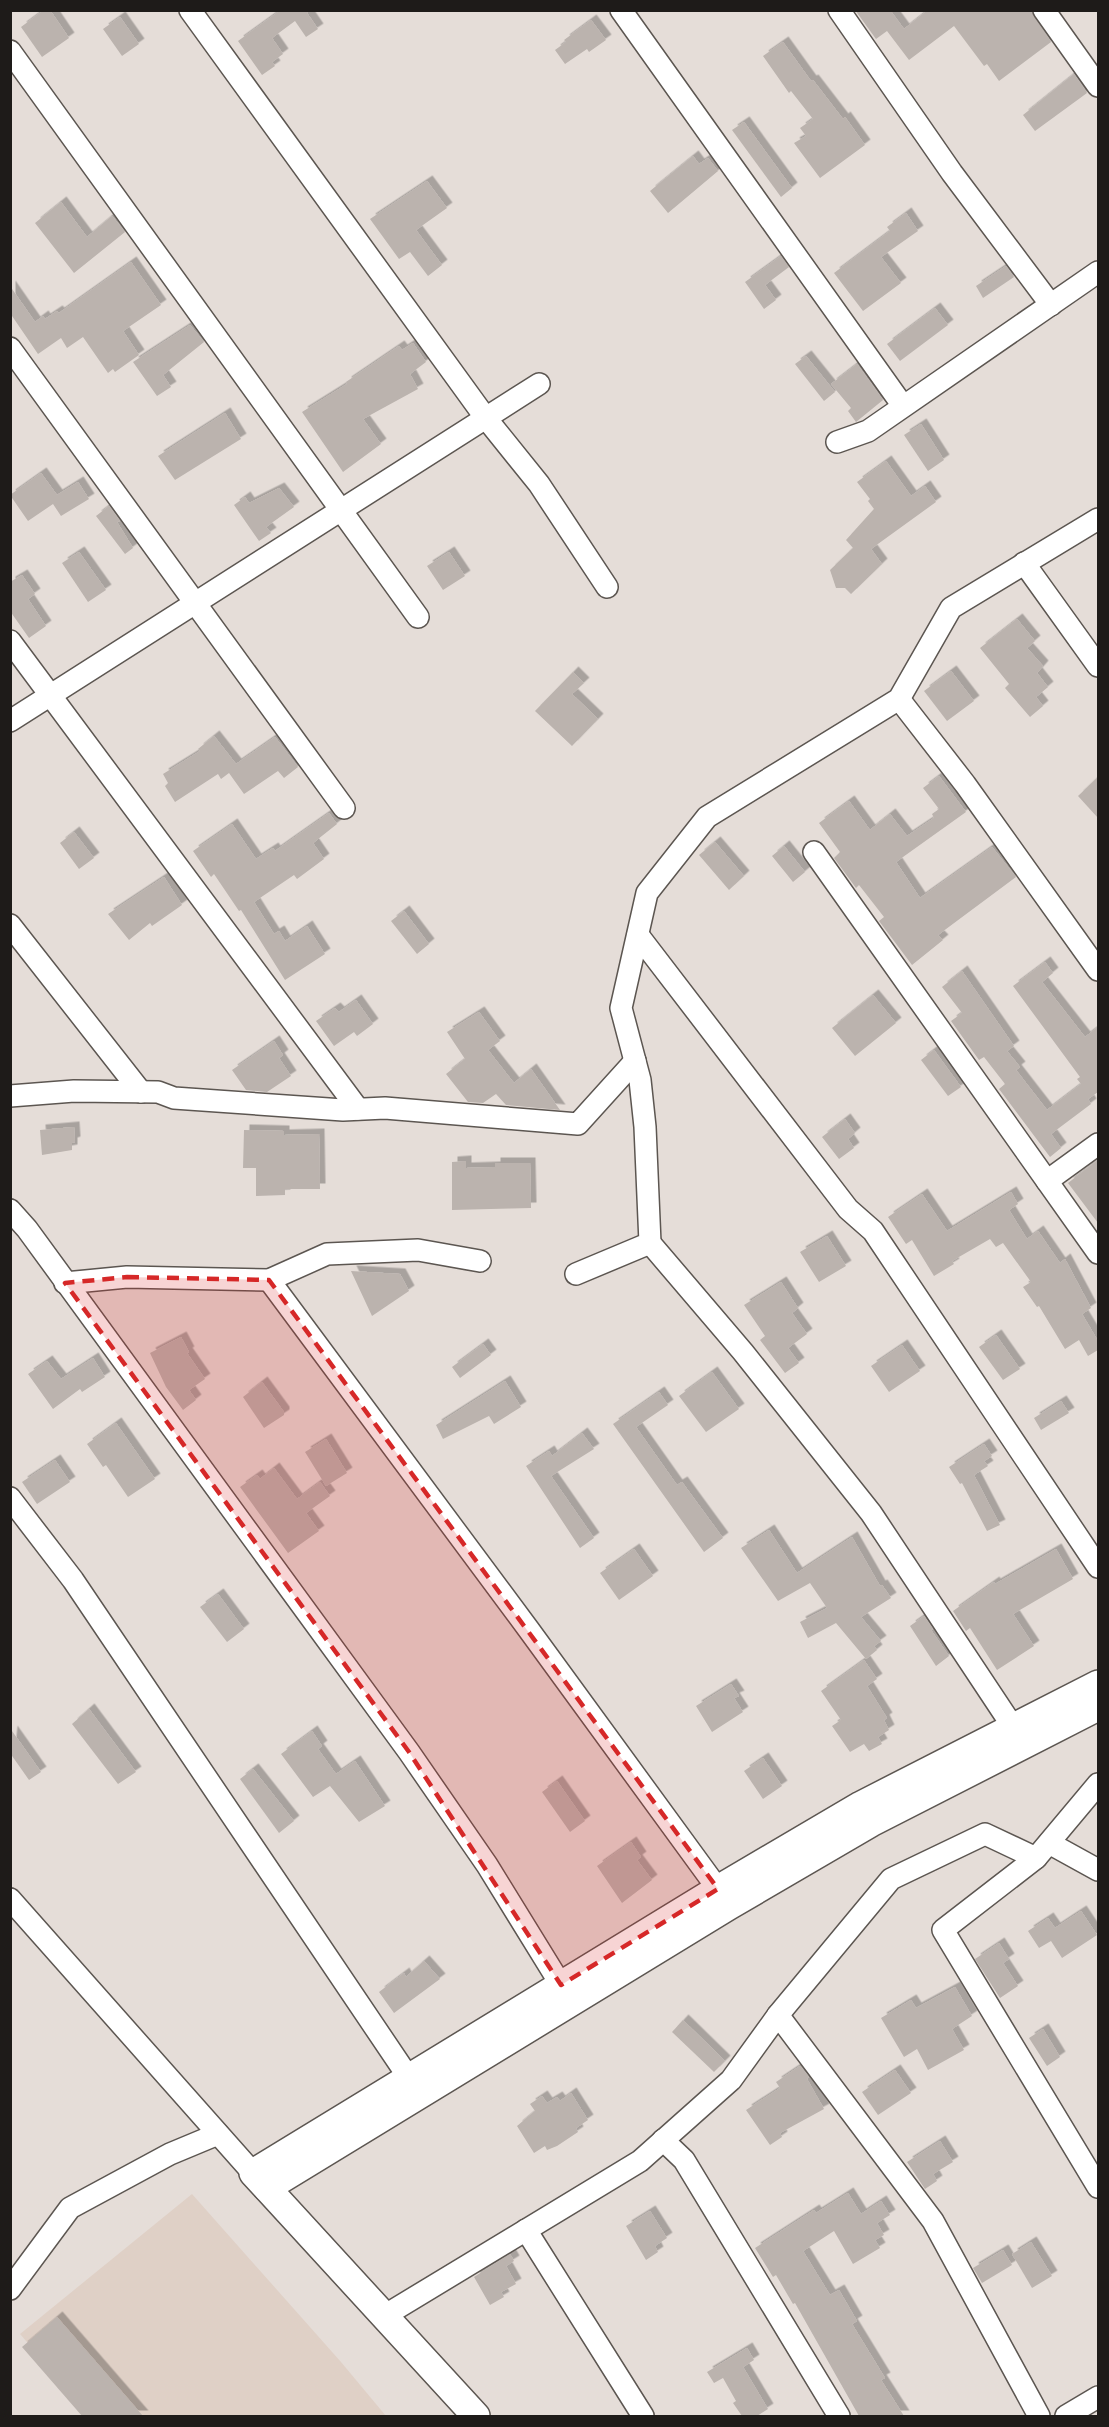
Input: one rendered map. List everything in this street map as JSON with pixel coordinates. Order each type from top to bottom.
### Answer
[{"type":"street","points":[[190,10],[485,417],[539,484],[608,587]]},
{"type":"street","points":[[621,10],[903,406]]},
{"type":"street","points":[[839,10],[952,173],[1051,305]]},
{"type":"street","points":[[1044,10],[1098,86]]},
{"type":"street","points":[[10,51],[418,617]]},
{"type":"street","points":[[837,442],[868,431],[1098,272]]},
{"type":"street","points":[[10,348],[344,808]]},
{"type":"street","points":[[10,720],[539,384]]},
{"type":"street","points":[[1013,1727],[871,1513],[743,1352],[650,1243],[645,1127],[640,1080],[621,1008],[647,894],[707,817],[899,699],[951,608],[1098,519]]},
{"type":"street","points":[[1024,563],[1098,666]]},
{"type":"street","points":[[10,641],[358,1109]]},
{"type":"street","points":[[899,699],[965,784],[1098,970]]},
{"type":"street","points":[[814,852],[1098,1253]]},
{"type":"street","points":[[10,925],[141,1092]]},
{"type":"street","points":[[638,935],[848,1209],[873,1231],[1098,1567]]},
{"type":"street","points":[[10,1096],[74,1091],[158,1092],[185,1099],[358,1109],[385,1108],[578,1124],[635,1061]]},
{"type":"street","points":[[1047,1181],[1098,1144]]},
{"type":"street","points":[[10,1210],[409,1752],[487,1865],[561,1985]]},
{"type":"street","points":[[576,1274],[650,1243]]},
{"type":"street","points":[[65,1282],[127,1276],[268,1280],[327,1254],[418,1250],[480,1261]]},
{"type":"street","points":[[268,1280],[718,1888]]},
{"type":"street","points":[[10,1498],[73,1580],[409,2078]]},
{"type":"street","points":[[260,2181],[409,2078],[718,1888],[861,1805],[1098,1684]]},
{"type":"street","points":[[260,2181],[871,1823],[1098,1707]]},
{"type":"street","points":[[1098,1784],[1042,1850],[944,1930],[1098,2187]]},
{"type":"street","points":[[384,2316],[640,2161],[731,2080],[778,2015],[891,1879],[985,1834],[1042,1850],[1098,1870]]},
{"type":"street","points":[[10,1899],[260,2181],[476,2416]]},
{"type":"street","points":[[778,2015],[933,2221],[1039,2416]]},
{"type":"street","points":[[10,2289],[70,2208],[170,2154],[218,2134]]},
{"type":"street","points":[[663,2140],[684,2160],[839,2416]]},
{"type":"street","points":[[526,2230],[643,2416]]},
{"type":"street","points":[[1066,2416],[1098,2397]]},
{"type":"highlighted area","points":[[127,1277],[269,1280],[718,1889],[561,1985],[409,1752],[65,1283]]},
{"type":"shaded area","points":[[192,2194],[386,2416],[91,2416],[20,2334]]},
{"type":"building","points":[[44,10],[50,10],[69,38],[42,57],[21,27]]},
{"type":"building","points":[[281,10],[310,10],[307,13],[318,29],[306,37],[295,21],[272,38],[283,54],[272,62],[275,66],[262,75],[238,41]]},
{"type":"building","points":[[855,10],[890,10],[904,29],[928,10],[1031,10],[1051,42],[999,81],[987,64],[984,66],[954,26],[909,60],[887,31],[876,39]]},
{"type":"building","points":[[120,17],[139,44],[122,56],[103,29]]},
{"type":"building","points":[[591,20],[606,40],[589,52],[587,49],[565,64],[555,50],[566,42],[564,40]]},
{"type":"building","points":[[783,42],[811,81],[813,80],[843,119],[845,117],[865,145],[820,178],[794,143],[806,136],[800,128],[813,119],[791,91],[789,93],[763,56]]},
{"type":"building","points":[[1074,74],[1087,93],[1035,131],[1023,115]]},
{"type":"building","points":[[744,122],[792,188],[781,197],[732,130]]},
{"type":"building","points":[[693,156],[699,164],[708,158],[718,171],[668,213],[650,191]]},
{"type":"building","points":[[427,181],[447,208],[416,230],[442,265],[428,276],[410,252],[399,259],[370,219]]},
{"type":"building","points":[[61,202],[87,237],[112,216],[125,232],[74,273],[35,223]]},
{"type":"building","points":[[906,213],[918,231],[881,257],[901,283],[863,311],[834,273],[890,231],[887,227]]},
{"type":"building","points":[[781,256],[789,267],[765,285],[776,300],[764,309],[745,282]]},
{"type":"building","points":[[131,262],[161,305],[123,331],[139,355],[115,372],[113,369],[108,373],[83,337],[67,348],[61,338],[38,354],[10,313],[10,286],[35,322],[43,316],[45,319],[57,311],[59,313]]},
{"type":"building","points":[[1006,266],[1014,277],[983,298],[976,286]]},
{"type":"building","points":[[935,308],[948,325],[900,361],[887,344]]},
{"type":"building","points":[[190,325],[204,342],[163,375],[171,387],[157,396],[133,362]]},
{"type":"building","points":[[413,343],[426,362],[410,374],[418,389],[363,419],[381,444],[343,472],[302,412],[347,384],[346,382],[399,346],[402,350]]},
{"type":"building","points":[[806,356],[835,392],[824,401],[795,364]]},
{"type":"building","points":[[857,364],[883,400],[856,422],[848,411],[851,408],[831,384]]},
{"type":"building","points":[[225,413],[241,439],[175,480],[158,456]]},
{"type":"building","points":[[921,424],[944,460],[928,471],[904,435]]},
{"type":"building","points":[[886,461],[911,496],[925,486],[936,502],[871,549],[882,564],[851,594],[845,588],[836,588],[830,570],[853,548],[846,540],[874,509],[868,501],[870,499],[857,482]]},
{"type":"building","points":[[41,473],[57,495],[78,482],[89,499],[61,516],[53,504],[28,521],[10,495]]},
{"type":"building","points":[[279,488],[294,507],[266,527],[271,533],[259,541],[234,505],[245,497],[249,503]]},
{"type":"building","points":[[109,506],[120,521],[117,522],[133,548],[125,554],[96,516]]},
{"type":"building","points":[[79,552],[106,590],[88,602],[62,563]]},
{"type":"building","points":[[449,552],[465,576],[443,590],[427,566]]},
{"type":"building","points":[[22,575],[35,594],[28,599],[46,626],[29,638],[10,611],[10,582]]},
{"type":"building","points":[[1017,619],[1035,641],[1027,648],[1043,666],[1037,673],[1048,687],[1036,697],[1043,706],[1030,717],[1005,688],[1009,684],[980,648]]},
{"type":"building","points":[[951,671],[974,701],[947,721],[924,691]]},
{"type":"building","points":[[573,672],[584,683],[572,694],[598,719],[572,746],[535,711]]},
{"type":"building","points":[[214,736],[236,764],[275,737],[298,767],[284,778],[278,771],[244,794],[229,773],[221,779],[218,774],[175,802],[165,786],[168,783],[163,774],[200,751],[198,749]]},
{"type":"building","points":[[939,776],[966,812],[896,862],[920,898],[992,847],[1016,877],[938,935],[943,940],[912,965],[879,921],[884,917],[859,885],[856,888],[834,858],[840,852],[819,823],[849,801],[870,830],[890,814],[907,836],[934,818],[932,814],[939,809],[923,788]]},
{"type":"building","points":[[1098,777],[1098,818],[1078,796]]},
{"type":"building","points":[[329,813],[337,824],[313,843],[324,859],[297,879],[294,875],[254,902],[274,934],[279,931],[285,941],[307,926],[325,954],[285,980],[241,910],[239,911],[214,874],[211,877],[193,851],[232,824],[256,859],[273,848],[275,851]]},
{"type":"building","points":[[74,832],[94,858],[79,869],[60,843]]},
{"type":"building","points":[[715,842],[744,876],[729,890],[699,855]]},
{"type":"building","points":[[784,846],[805,872],[793,882],[772,856]]},
{"type":"building","points":[[164,877],[182,905],[152,926],[150,923],[129,940],[108,914]]},
{"type":"building","points":[[404,911],[429,944],[417,954],[391,921]]},
{"type":"building","points":[[1045,962],[1053,973],[1042,982],[1085,1037],[1098,1027],[1098,1092],[1088,1099],[1091,1104],[1051,1134],[1061,1148],[1050,1157],[999,1089],[1005,1084],[984,1057],[979,1060],[951,1021],[962,1013],[942,987],[962,971],[1014,1046],[1007,1051],[1020,1067],[1016,1070],[1047,1110],[1081,1084],[1077,1079],[1080,1077],[1013,986]]},
{"type":"building","points":[[873,995],[896,1023],[855,1056],[832,1028]]},
{"type":"building","points":[[356,1000],[373,1024],[357,1036],[354,1032],[334,1046],[316,1021],[335,1008],[339,1012]]},
{"type":"building","points":[[479,1012],[500,1041],[488,1050],[514,1083],[531,1069],[560,1110],[506,1105],[496,1094],[483,1103],[468,1102],[446,1074],[465,1059],[447,1032]]},
{"type":"building","points":[[274,1041],[283,1055],[279,1058],[291,1076],[267,1092],[246,1090],[232,1070]]},
{"type":"building","points":[[934,1050],[961,1087],[948,1096],[921,1060]]},
{"type":"building","points":[[845,1119],[855,1133],[848,1139],[854,1148],[839,1159],[822,1137]]},
{"type":"building","points":[[74,1127],[75,1142],[72,1143],[72,1150],[42,1155],[40,1130]]},
{"type":"building","points":[[244,1130],[284,1131],[284,1135],[319,1134],[320,1189],[285,1189],[285,1195],[256,1196],[256,1168],[243,1168]]},
{"type":"building","points":[[1098,1160],[1098,1223],[1068,1183]]},
{"type":"building","points":[[466,1161],[466,1168],[495,1167],[495,1163],[530,1163],[531,1208],[452,1210],[452,1162]]},
{"type":"building","points":[[1011,1192],[1018,1204],[1009,1210],[1027,1239],[1038,1231],[1060,1263],[1065,1259],[1091,1308],[1082,1314],[1098,1341],[1098,1350],[1088,1356],[1079,1340],[1065,1349],[1039,1306],[1037,1307],[1023,1287],[1031,1282],[1003,1243],[996,1247],[990,1239],[952,1261],[954,1264],[934,1276],[912,1240],[906,1244],[888,1217],[922,1194],[947,1231]]},
{"type":"building","points":[[827,1236],[846,1266],[819,1282],[800,1252]]},
{"type":"building","points":[[351,1271],[400,1274],[409,1291],[372,1316]]},
{"type":"building","points":[[781,1282],[798,1308],[792,1313],[807,1334],[788,1348],[799,1363],[785,1373],[760,1340],[765,1336],[744,1305]]},
{"type":"building","points":[[996,1335],[1020,1369],[1003,1380],[979,1347]]},
{"type":"building","points":[[181,1337],[189,1352],[187,1353],[205,1379],[189,1390],[196,1400],[183,1410],[166,1387],[150,1353]]},
{"type":"building","points":[[483,1344],[491,1355],[460,1378],[452,1367]]},
{"type":"building","points":[[902,1345],[920,1371],[889,1392],[871,1366]]},
{"type":"building","points":[[93,1358],[105,1377],[82,1392],[80,1389],[53,1409],[28,1374],[47,1361],[61,1379]]},
{"type":"building","points":[[712,1372],[739,1409],[706,1432],[679,1396]]},
{"type":"building","points":[[505,1381],[521,1407],[494,1424],[489,1416],[443,1439],[436,1425]]},
{"type":"building","points":[[262,1382],[284,1412],[284,1415],[264,1428],[243,1397]]},
{"type":"building","points":[[659,1392],[668,1405],[636,1427],[677,1485],[682,1482],[723,1538],[704,1552],[613,1424]]},
{"type":"building","points":[[1061,1401],[1069,1413],[1041,1430],[1034,1418]]},
{"type":"building","points":[[116,1423],[155,1479],[128,1497],[106,1465],[103,1467],[87,1444]]},
{"type":"building","points":[[582,1433],[594,1449],[551,1476],[594,1538],[580,1548],[526,1466],[549,1451],[552,1456]]},
{"type":"building","points":[[326,1439],[347,1473],[326,1486],[305,1452]]},
{"type":"building","points":[[984,1444],[992,1456],[984,1461],[988,1466],[974,1475],[1000,1525],[987,1531],[962,1483],[960,1484],[949,1467]]},
{"type":"building","points":[[55,1460],[70,1482],[37,1504],[22,1482]]},
{"type":"building","points":[[274,1468],[297,1499],[320,1482],[330,1496],[306,1513],[319,1531],[288,1553],[240,1487],[257,1475],[260,1479]]},
{"type":"building","points":[[769,1530],[797,1573],[852,1537],[880,1586],[882,1585],[891,1598],[861,1617],[881,1641],[874,1646],[877,1650],[866,1659],[836,1623],[808,1638],[800,1622],[827,1608],[810,1583],[778,1601],[741,1548]]},
{"type":"building","points":[[634,1549],[653,1576],[619,1600],[600,1573]]},
{"type":"building","points":[[1056,1549],[1073,1579],[1013,1614],[1034,1646],[997,1670],[970,1628],[966,1631],[953,1611],[994,1582],[995,1584]]},
{"type":"building","points":[[218,1594],[244,1629],[227,1642],[200,1607]]},
{"type":"building","points":[[924,1616],[949,1656],[936,1666],[910,1626]]},
{"type":"building","points":[[864,1660],[877,1679],[867,1686],[887,1718],[884,1720],[889,1730],[878,1737],[882,1744],[869,1751],[864,1744],[850,1752],[832,1726],[841,1720],[821,1691]]},
{"type":"building","points":[[731,1684],[739,1696],[734,1698],[743,1712],[712,1732],[696,1706]]},
{"type":"building","points":[[89,1709],[136,1772],[118,1784],[72,1724]]},
{"type":"building","points":[[12,1731],[41,1772],[29,1780],[10,1753]]},
{"type":"building","points":[[312,1731],[322,1746],[318,1749],[336,1774],[355,1761],[385,1806],[359,1822],[330,1786],[313,1797],[281,1754]]},
{"type":"building","points":[[763,1758],[782,1786],[763,1799],[744,1771]]},
{"type":"building","points":[[253,1769],[294,1821],[279,1833],[240,1779]]},
{"type":"building","points":[[557,1781],[585,1821],[570,1832],[542,1792]]},
{"type":"building","points":[[631,1842],[641,1857],[637,1860],[652,1880],[622,1903],[597,1866]]},
{"type":"building","points":[[1081,1911],[1097,1935],[1062,1958],[1051,1941],[1039,1948],[1028,1931],[1048,1918],[1055,1928]]},
{"type":"building","points":[[999,1943],[1009,1959],[1003,1963],[1018,1986],[1000,1998],[975,1959]]},
{"type":"building","points":[[424,1961],[440,1979],[394,2013],[379,1992],[404,1973],[406,1977]]},
{"type":"building","points":[[955,1987],[972,2016],[952,2029],[964,2050],[928,2070],[917,2049],[904,2057],[881,2018],[911,2000],[916,2008]]},
{"type":"building","points":[[683,2020],[725,2061],[714,2072],[672,2032]]},
{"type":"building","points":[[1043,2029],[1060,2057],[1047,2066],[1029,2038]]},
{"type":"building","points":[[800,2066],[809,2077],[807,2079],[824,2109],[780,2133],[782,2137],[770,2145],[746,2110],[780,2088],[776,2082]]},
{"type":"building","points":[[895,2070],[911,2093],[878,2115],[862,2092]]},
{"type":"building","points":[[571,2093],[588,2120],[576,2128],[578,2132],[557,2146],[547,2150],[545,2146],[534,2153],[517,2126],[535,2111],[530,2104],[542,2096],[547,2103],[557,2097],[560,2101]]},
{"type":"building","points":[[940,2141],[953,2162],[933,2174],[937,2181],[925,2189],[907,2162]]},
{"type":"building","points":[[848,2193],[861,2214],[881,2201],[890,2215],[877,2223],[884,2235],[875,2240],[880,2248],[853,2264],[834,2231],[803,2251],[830,2295],[839,2290],[857,2321],[852,2324],[885,2378],[881,2380],[904,2416],[859,2416],[795,2303],[793,2304],[776,2275],[773,2277],[755,2248],[814,2210],[816,2213]]},
{"type":"building","points":[[650,2211],[667,2238],[655,2246],[658,2252],[646,2260],[626,2226]]},
{"type":"building","points":[[1031,2242],[1052,2276],[1032,2288],[1012,2254]]},
{"type":"building","points":[[1003,2250],[1012,2265],[982,2283],[973,2268]]},
{"type":"building","points":[[510,2254],[514,2261],[506,2266],[516,2284],[501,2292],[504,2297],[490,2305],[474,2277]]},
{"type":"building","points":[[57,2317],[143,2416],[82,2416],[22,2347]]},
{"type":"building","points":[[747,2348],[754,2360],[743,2367],[768,2409],[757,2416],[742,2416],[733,2403],[736,2401],[723,2378],[714,2383],[707,2372]]}]
